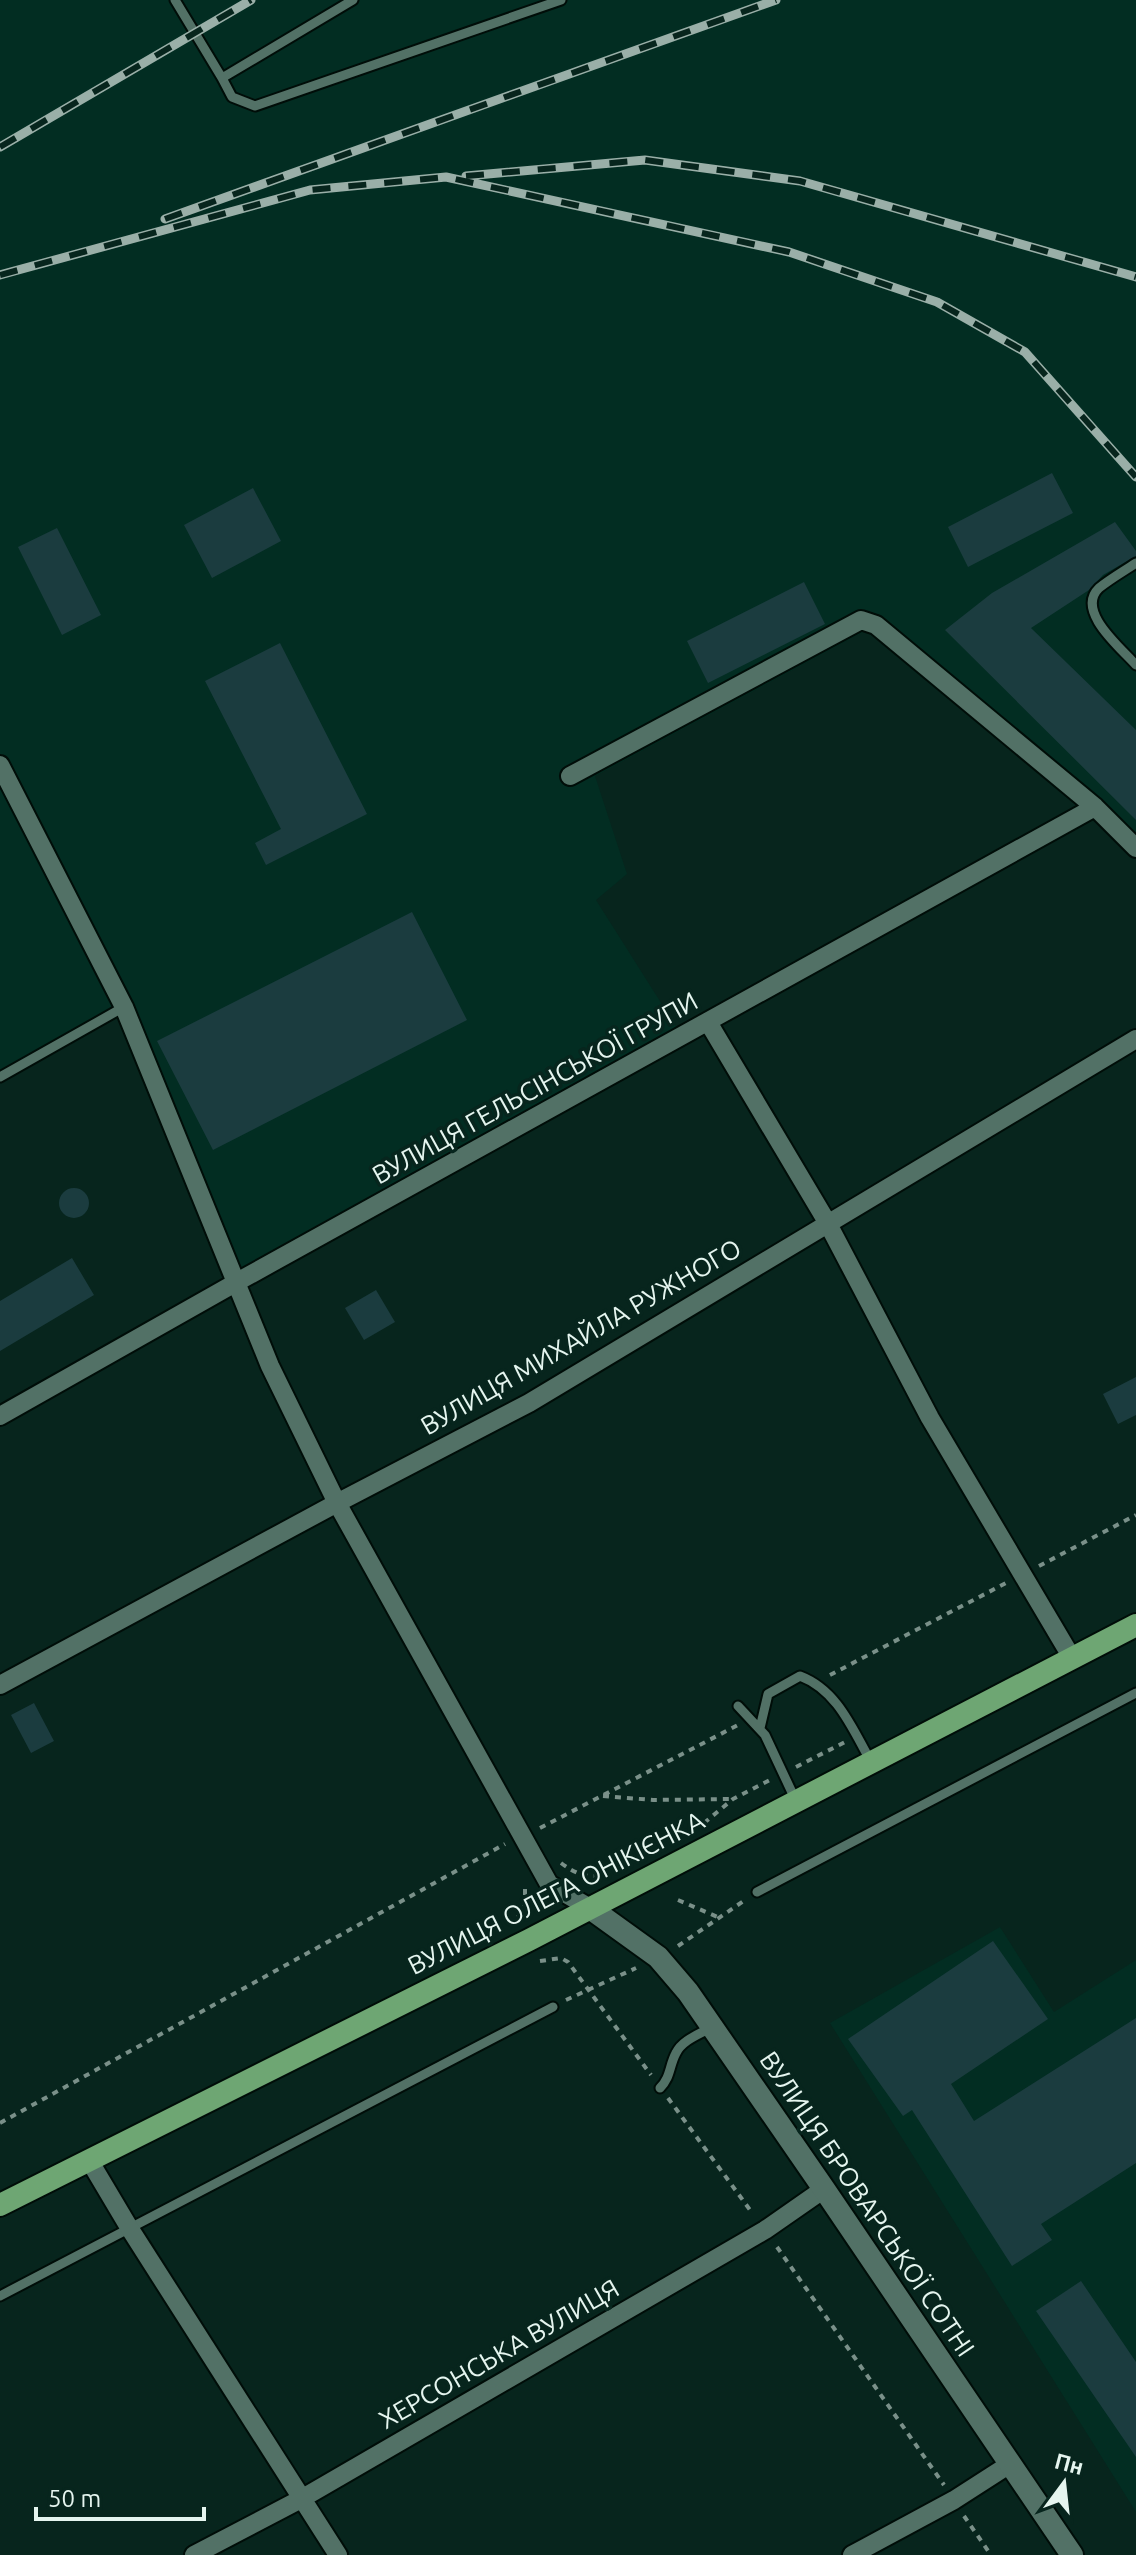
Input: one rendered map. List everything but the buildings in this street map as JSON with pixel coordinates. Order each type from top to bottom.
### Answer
[{"type":"main road","name":"ВУЛИЦЯ ОЛЕГА ОНІКІЄНКА","points":[[0,2205],[590,1908],[1136,1625]]},
{"type":"street","points":[[570,776],[861,620],[876,625],[1095,807],[1136,848]]},
{"type":"street","points":[[0,765],[124,1007],[270,1366],[337,1503],[549,1884],[590,1908]]},
{"type":"street","name":"ВУЛИЦЯ ГЕЛЬСІНСЬКОЇ ГРУПИ","points":[[0,1416],[1095,807]]},
{"type":"street","points":[[708,1022],[827,1222],[930,1418],[1072,1658]]},
{"type":"street","name":"ВУЛИЦЯ МИХАЙЛА РУЖНОГО","points":[[0,1685],[529,1403],[1136,1039]]},
{"type":"street","name":"ВУЛИЦЯ БРОВАРСЬКОЇ СОТНІ","points":[[590,1908],[658,1957],[712,2027],[1072,2555]]},
{"type":"street","points":[[89,2160],[338,2555]]},
{"type":"street","name":"ХЕРСОНСЬКА ВУЛИЦЯ","points":[[194,2555],[301,2499],[765,2230],[824,2189]]},
{"type":"street","points":[[852,2555],[954,2500],[1010,2464]]},
{"type":"lane","points":[[175,0],[232,97],[255,106],[561,0]]},
{"type":"lane","points":[[222,78],[353,0]]},
{"type":"lane","points":[[1136,563],[1097,590],[1091,602],[1093,616],[1136,665]]},
{"type":"lane","points":[[0,1077],[124,1007]]},
{"type":"lane","points":[[760,1728],[768,1694],[800,1676],[816,1682],[839,1705],[871,1762]]},
{"type":"lane","points":[[757,1892],[1136,1693]]},
{"type":"lane","points":[[738,1706],[760,1728],[796,1801]]},
{"type":"lane","points":[[0,2296],[553,2007]]},
{"type":"lane","points":[[660,2088],[669,2080],[676,2051],[685,2042],[712,2027]]},
{"type":"path","points":[[700,1826],[733,1799],[856,1736]]},
{"type":"path","points":[[601,1796],[653,1800],[733,1799]]},
{"type":"path","points":[[0,2123],[506,1843],[512,1853]]},
{"type":"path","points":[[575,1873],[591,1877],[612,1873]]},
{"type":"path","points":[[518,1917],[525,1905],[525,1884]]},
{"type":"path","points":[[678,1946],[757,1892]]},
{"type":"path","points":[[678,1900],[720,1918]]},
{"type":"path","points":[[553,2007],[636,1968]]},
{"type":"shaded area","points":[[0,0],[1136,0],[1136,848],[876,625],[595,776],[627,874],[596,900],[682,1036],[237,1282],[124,1007],[0,1077]]},
{"type":"shaded area","points":[[1000,1927],[1054,2012],[1136,1960],[1136,2512],[830,2023]]},
{"type":"railway","points":[[0,147],[251,0]]},
{"type":"railway","points":[[165,219],[776,0]]},
{"type":"railway","points":[[466,176],[645,160],[800,181],[1136,277]]},
{"type":"railway","points":[[0,275],[310,190],[446,177],[789,252],[937,302],[1025,352],[1136,477]]}]
